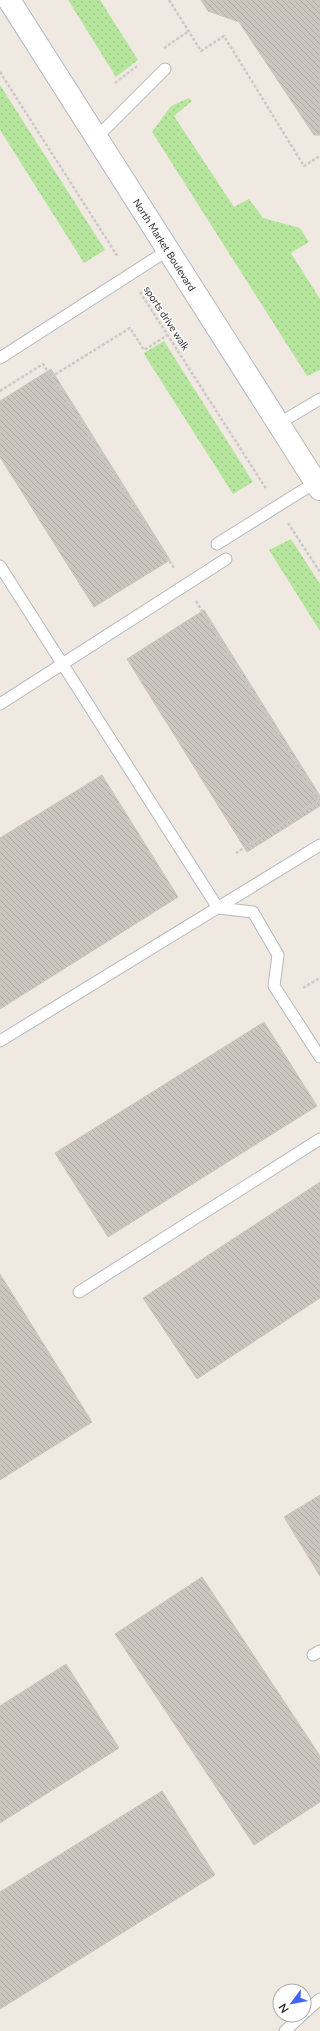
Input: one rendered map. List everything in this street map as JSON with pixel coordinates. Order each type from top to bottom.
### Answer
[{"type":"main road","name":"North Market Boulevard","points":[[9,0],[318,485]]},
{"type":"lane","points":[[96,138],[165,69]]},
{"type":"lane","points":[[0,358],[168,250]]},
{"type":"lane","points":[[278,424],[320,399]]},
{"type":"lane","points":[[217,544],[278,506],[318,485]]},
{"type":"lane","points":[[0,704],[226,559]]},
{"type":"lane","points":[[0,566],[218,908]]},
{"type":"lane","points":[[0,1041],[320,846]]},
{"type":"lane","points":[[218,908],[253,912],[278,954],[274,986],[320,1057]]},
{"type":"lane","points":[[79,1292],[320,1139]]},
{"type":"lane","points":[[312,2006],[320,1999]]},
{"type":"lane","points":[[285,2031],[293,2023]]},
{"type":"path","points":[[168,0],[201,51],[224,36],[304,166],[320,156]]},
{"type":"path","name":"sports drive walk","points":[[0,72],[320,572]]},
{"type":"path","points":[[51,377],[130,328],[144,350],[168,335]]},
{"type":"path","points":[[303,988],[320,978]]},
{"type":"green space","points":[[68,0],[100,0],[138,60],[116,77]]},
{"type":"green space","points":[[0,85],[105,250],[84,263],[0,130]]},
{"type":"green space","points":[[189,98],[192,101],[174,116],[234,207],[249,199],[263,218],[300,228],[309,242],[291,253],[320,299],[320,370],[307,376],[152,132],[171,106]]},
{"type":"green space","points":[[164,341],[253,482],[233,494],[144,353]]},
{"type":"green space","points":[[291,539],[320,584],[320,631],[269,550]]},
{"type":"building","points":[[201,0],[320,0],[320,135],[314,135],[239,22],[208,11]]},
{"type":"building","points":[[51,369],[170,560],[94,607],[0,457],[0,401]]},
{"type":"building","points":[[204,610],[320,796],[320,806],[247,852],[127,659]]},
{"type":"building","points":[[102,775],[178,897],[0,1009],[0,838]]},
{"type":"building","points":[[264,1022],[317,1106],[108,1237],[55,1153]]},
{"type":"building","points":[[320,1182],[320,1298],[197,1379],[143,1298]]},
{"type":"building","points":[[0,1274],[92,1422],[0,1480]]},
{"type":"building","points":[[320,1495],[320,1576],[284,1517]]},
{"type":"building","points":[[202,1577],[320,1756],[320,1802],[254,1845],[115,1634]]},
{"type":"building","points":[[66,1664],[119,1748],[0,1823],[0,1706]]},
{"type":"building","points":[[162,1791],[215,1875],[0,2009],[0,1892]]}]
